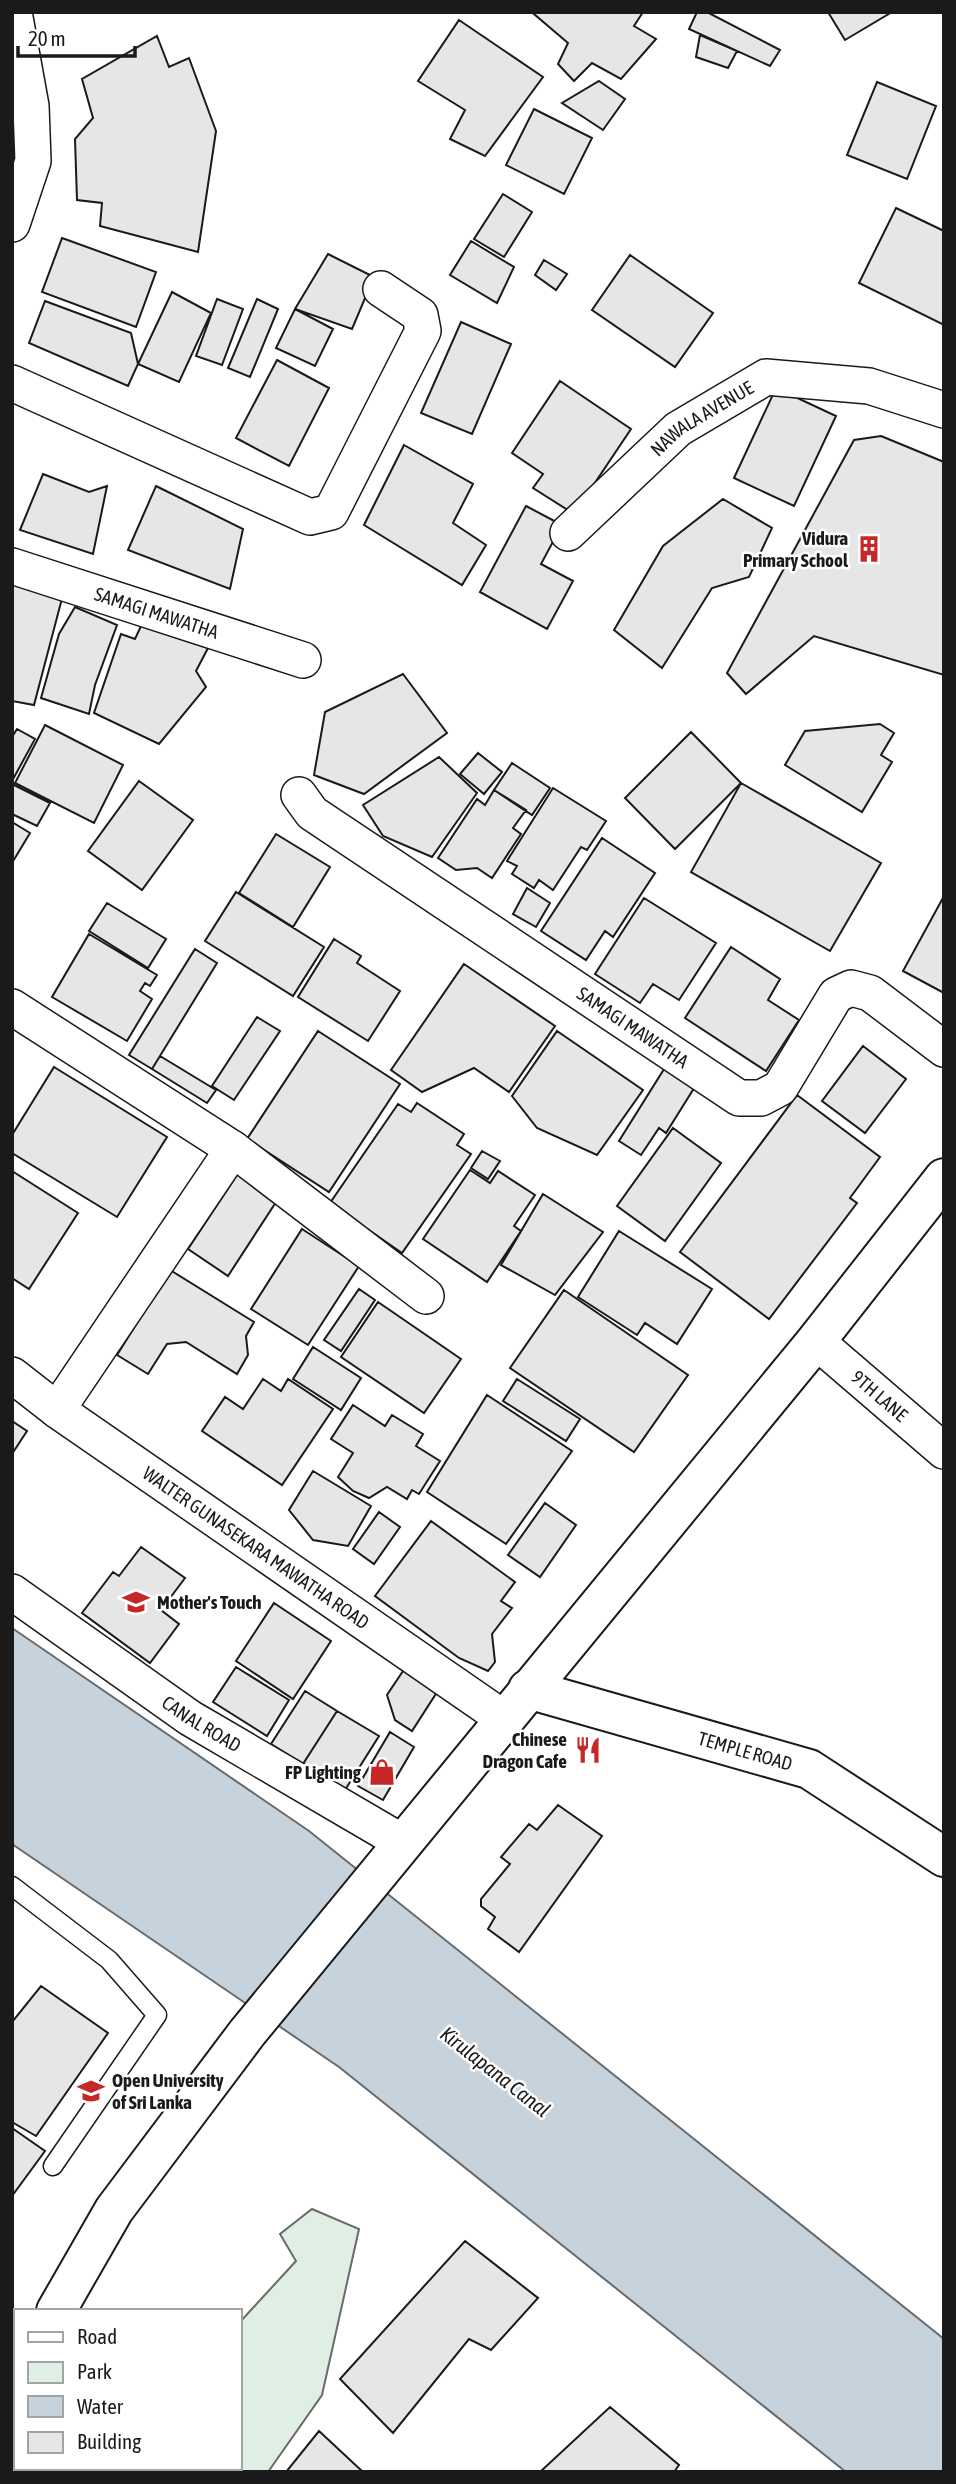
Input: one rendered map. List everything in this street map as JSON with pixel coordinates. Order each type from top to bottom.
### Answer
[{"type":"main road","points":[[57,2309],[114,2210],[247,2033],[816,1340],[944,1178]]},
{"type":"main road","name":"TEMPLE ROAD","points":[[528,1689],[808,1769],[944,1857]]},
{"type":"street","points":[[12,224],[33,161],[31,106],[14,12]]},
{"type":"street","points":[[12,383],[310,517],[331,512],[423,331],[420,315],[381,289]]},
{"type":"street","name":"NAWALA AVENUE","points":[[568,533],[678,429],[766,377],[869,386],[944,410]]},
{"type":"street","name":"SAMAGI MAWATHA","points":[[12,566],[303,660]]},
{"type":"street","name":"SAMAGI MAWATHA","points":[[299,795],[312,813],[739,1098],[761,1098],[780,1088],[836,995],[851,988],[870,993],[944,1049]]},
{"type":"street","points":[[12,1007],[233,1149],[426,1296]]},
{"type":"street","points":[[57,1410],[233,1149]]},
{"type":"street","name":"9TH LANE","points":[[816,1340],[944,1451]]},
{"type":"street","name":"WALTER GUNASEKARA MAWATHA ROAD","points":[[12,1375],[57,1410],[503,1718]]},
{"type":"street","name":"CANAL ROAD","points":[[12,1592],[190,1718],[399,1845]]},
{"type":"lane","points":[[12,1886],[108,1960],[157,2015],[53,2166]]},
{"type":"green space","points":[[312,2209],[359,2229],[322,2395],[268,2472],[146,2472],[242,2470],[242,2320],[296,2261],[280,2234]]},
{"type":"water","name":"Kirulapana Canal","points":[[12,1628],[309,1831],[944,2339],[944,2472],[846,2472],[339,2067],[12,1844]]},
{"type":"building","points":[[643,12],[634,26],[656,39],[621,79],[592,63],[574,81],[558,64],[568,43],[534,14]]},
{"type":"building","points":[[697,12],[707,12],[780,50],[770,66],[689,29]]},
{"type":"building","points":[[828,12],[892,12],[845,40]]},
{"type":"building","points":[[459,20],[543,77],[485,156],[450,139],[465,110],[418,81]]},
{"type":"building","points":[[700,35],[737,51],[728,68],[696,57]]},
{"type":"building","points":[[157,36],[169,67],[189,58],[216,131],[198,252],[100,226],[102,203],[77,200],[75,139],[93,118],[82,79]]},
{"type":"building","points":[[599,81],[625,99],[603,130],[562,103]]},
{"type":"building","points":[[877,82],[936,106],[907,179],[847,155]]},
{"type":"building","points":[[534,109],[592,138],[564,194],[506,165]]},
{"type":"building","points":[[503,194],[532,212],[504,257],[474,239]]},
{"type":"building","points":[[896,208],[944,231],[944,325],[859,283]]},
{"type":"building","points":[[62,238],[156,272],[136,327],[42,292]]},
{"type":"building","points":[[471,241],[514,267],[497,303],[450,275]]},
{"type":"building","points":[[328,254],[374,277],[352,329],[295,309]]},
{"type":"building","points":[[630,255],[713,313],[675,367],[592,310]]},
{"type":"building","points":[[544,260],[567,274],[556,290],[535,275]]},
{"type":"building","points":[[172,292],[211,313],[179,382],[138,364]]},
{"type":"building","points":[[217,299],[243,309],[222,365],[196,356]]},
{"type":"building","points":[[257,299],[278,309],[250,377],[228,368]]},
{"type":"building","points":[[45,301],[131,333],[138,364],[128,386],[29,343]]},
{"type":"building","points":[[295,309],[333,329],[315,366],[276,348]]},
{"type":"building","points":[[461,322],[511,344],[472,434],[421,413]]},
{"type":"building","points":[[277,360],[329,388],[289,466],[236,438]]},
{"type":"building","points":[[560,381],[631,429],[574,514],[533,488],[543,474],[512,453]]},
{"type":"building","points":[[776,388],[836,416],[794,506],[734,478]]},
{"type":"building","name":"Vidura Primary School","points":[[881,436],[944,462],[944,675],[814,636],[746,694],[727,673],[854,440]]},
{"type":"building","points":[[404,445],[473,484],[453,523],[486,545],[462,585],[364,525]]},
{"type":"building","points":[[43,474],[89,492],[107,486],[93,554],[20,530]]},
{"type":"building","points":[[156,486],[243,529],[230,589],[128,550]]},
{"type":"building","points":[[723,499],[772,528],[749,577],[712,588],[662,668],[614,630],[663,546]]},
{"type":"building","points":[[526,506],[562,525],[541,564],[573,581],[547,629],[480,592]]},
{"type":"building","points":[[12,570],[65,587],[34,705],[12,701]]},
{"type":"building","points":[[75,607],[117,625],[95,685],[89,714],[41,698],[59,634]]},
{"type":"building","points":[[141,626],[208,648],[196,671],[206,687],[159,744],[94,713],[121,634],[135,639]]},
{"type":"building","points":[[403,674],[447,733],[364,794],[314,775],[325,712]]},
{"type":"building","points":[[880,724],[894,733],[881,755],[892,762],[862,812],[785,765],[805,731]]},
{"type":"building","points":[[45,725],[123,765],[94,823],[15,783]]},
{"type":"building","points":[[17,729],[35,739],[12,781],[12,737]]},
{"type":"building","points":[[691,732],[741,783],[675,849],[625,798]]},
{"type":"building","points":[[478,753],[502,772],[484,794],[460,774]]},
{"type":"building","points":[[439,757],[477,793],[432,857],[383,836],[363,805]]},
{"type":"building","points":[[512,763],[550,788],[532,815],[494,790]]},
{"type":"building","points":[[139,781],[193,820],[142,890],[88,851]]},
{"type":"building","points":[[741,783],[881,863],[830,951],[691,872]]},
{"type":"building","points":[[12,784],[50,803],[37,826],[12,814]]},
{"type":"building","points":[[553,788],[606,821],[587,850],[581,847],[553,890],[539,880],[534,888],[512,874],[517,866],[507,861]]},
{"type":"building","points":[[494,790],[526,810],[513,828],[521,834],[492,878],[477,868],[456,870],[438,858],[477,799],[485,805]]},
{"type":"building","points":[[12,822],[30,833],[12,863]]},
{"type":"building","points":[[276,834],[330,867],[293,927],[239,893]]},
{"type":"building","points":[[602,838],[655,873],[613,937],[605,931],[586,960],[541,931]]},
{"type":"building","points":[[527,888],[550,903],[536,927],[513,914]]},
{"type":"building","points":[[236,892],[324,947],[293,996],[205,941]]},
{"type":"building","points":[[944,896],[944,993],[903,971]]},
{"type":"building","points":[[644,898],[716,943],[679,1000],[653,984],[640,1003],[595,974]]},
{"type":"building","points":[[107,903],[166,939],[148,968],[89,931]]},
{"type":"building","points":[[89,934],[157,975],[150,986],[145,983],[140,991],[152,999],[127,1041],[52,997]]},
{"type":"building","points":[[334,939],[361,956],[357,963],[400,991],[368,1041],[298,997]]},
{"type":"building","points":[[731,947],[780,979],[768,1000],[799,1020],[766,1071],[685,1018]]},
{"type":"building","points":[[195,949],[217,963],[152,1069],[129,1055]]},
{"type":"building","points":[[464,964],[555,1026],[509,1092],[474,1068],[422,1092],[391,1070]]},
{"type":"building","points":[[257,1017],[280,1031],[234,1100],[212,1086]]},
{"type":"building","points":[[318,1031],[400,1084],[329,1192],[247,1139]]},
{"type":"building","points":[[557,1031],[643,1090],[597,1155],[537,1128],[512,1096]]},
{"type":"building","points":[[863,1046],[906,1079],[865,1133],[822,1101]]},
{"type":"building","points":[[160,1056],[216,1090],[207,1103],[152,1069]]},
{"type":"building","points":[[666,1066],[696,1085],[666,1133],[659,1128],[641,1155],[619,1141]]},
{"type":"building","points":[[54,1067],[167,1137],[117,1217],[12,1153],[12,1135]]},
{"type":"building","points":[[797,1095],[880,1157],[850,1198],[857,1203],[769,1319],[680,1252]]},
{"type":"building","points":[[417,1103],[464,1134],[457,1145],[471,1154],[402,1253],[330,1203],[398,1104],[411,1112]]},
{"type":"building","points":[[673,1128],[721,1163],[665,1241],[617,1206]]},
{"type":"building","points":[[482,1151],[500,1161],[488,1179],[471,1168]]},
{"type":"building","points":[[470,1170],[490,1183],[498,1171],[535,1195],[514,1226],[521,1231],[487,1282],[423,1239]]},
{"type":"building","points":[[12,1171],[78,1213],[29,1289],[12,1278]]},
{"type":"building","points":[[239,1172],[278,1199],[228,1276],[188,1249]]},
{"type":"building","points":[[543,1194],[603,1232],[555,1295],[501,1265]]},
{"type":"building","points":[[302,1229],[359,1266],[308,1345],[251,1309]]},
{"type":"building","points":[[619,1231],[712,1289],[677,1344],[645,1323],[637,1335],[578,1297]]},
{"type":"building","points":[[170,1270],[254,1322],[246,1336],[248,1355],[237,1374],[186,1342],[167,1344],[148,1374],[117,1355]]},
{"type":"building","points":[[359,1289],[375,1300],[341,1351],[324,1340]]},
{"type":"building","points":[[564,1290],[688,1375],[634,1452],[510,1368]]},
{"type":"building","points":[[378,1302],[461,1359],[424,1413],[341,1357]]},
{"type":"building","points":[[313,1347],[361,1378],[341,1410],[293,1379]]},
{"type":"building","points":[[263,1379],[281,1391],[288,1379],[333,1409],[282,1485],[202,1431],[225,1397],[243,1409]]},
{"type":"building","points":[[517,1379],[580,1419],[566,1441],[503,1401]]},
{"type":"building","points":[[487,1395],[572,1451],[506,1544],[427,1492]]},
{"type":"building","points":[[353,1405],[385,1426],[392,1415],[423,1434],[416,1446],[440,1461],[419,1494],[412,1490],[407,1499],[387,1487],[369,1498],[353,1491],[338,1477],[353,1453],[331,1439]]},
{"type":"building","points":[[12,1421],[27,1431],[12,1454]]},
{"type":"building","points":[[313,1471],[371,1506],[348,1546],[313,1540],[289,1510]]},
{"type":"building","points":[[545,1503],[576,1525],[540,1577],[508,1555]]},
{"type":"building","points":[[379,1512],[400,1527],[374,1564],[353,1549]]},
{"type":"building","points":[[431,1521],[515,1582],[501,1601],[512,1608],[492,1634],[495,1662],[488,1671],[459,1658],[375,1596]]},
{"type":"building","points":[[141,1547],[185,1578],[161,1610],[179,1624],[150,1663],[82,1613],[113,1572],[119,1576]]},
{"type":"building","points":[[274,1603],[331,1641],[293,1699],[236,1661]]},
{"type":"building","points":[[236,1667],[289,1700],[267,1736],[213,1702]]},
{"type":"building","points":[[405,1668],[439,1689],[412,1731],[395,1720],[387,1695]]},
{"type":"building","points":[[305,1691],[337,1711],[303,1764],[271,1744]]},
{"type":"building","points":[[337,1711],[379,1736],[345,1790],[303,1764]]},
{"type":"building","points":[[390,1732],[414,1747],[383,1800],[358,1786]]},
{"type":"building","points":[[558,1805],[602,1836],[519,1952],[488,1929],[495,1917],[481,1906],[481,1899],[510,1864],[501,1857],[529,1824],[537,1830]]},
{"type":"building","points":[[41,1986],[108,2033],[36,2136],[12,2122],[12,2022]]},
{"type":"building","points":[[12,2128],[45,2151],[12,2196]]},
{"type":"building","points":[[465,2241],[538,2298],[491,2350],[469,2339],[393,2433],[340,2379]]},
{"type":"building","points":[[610,2407],[679,2465],[674,2472],[540,2472]]},
{"type":"building","points":[[319,2431],[363,2472],[286,2472]]},
{"type":"place","name":"Vidura Primary School","points":[[869,549]]},
{"type":"place","name":"Mother's Touch","points":[[136,1602]]},
{"type":"place","name":"Chinese Dragon Cafe","points":[[588,1750]]},
{"type":"place","name":"FP Lighting","points":[[382,1772]]},
{"type":"place","name":"Open University of Sri Lanka","points":[[91,2091]]}]
